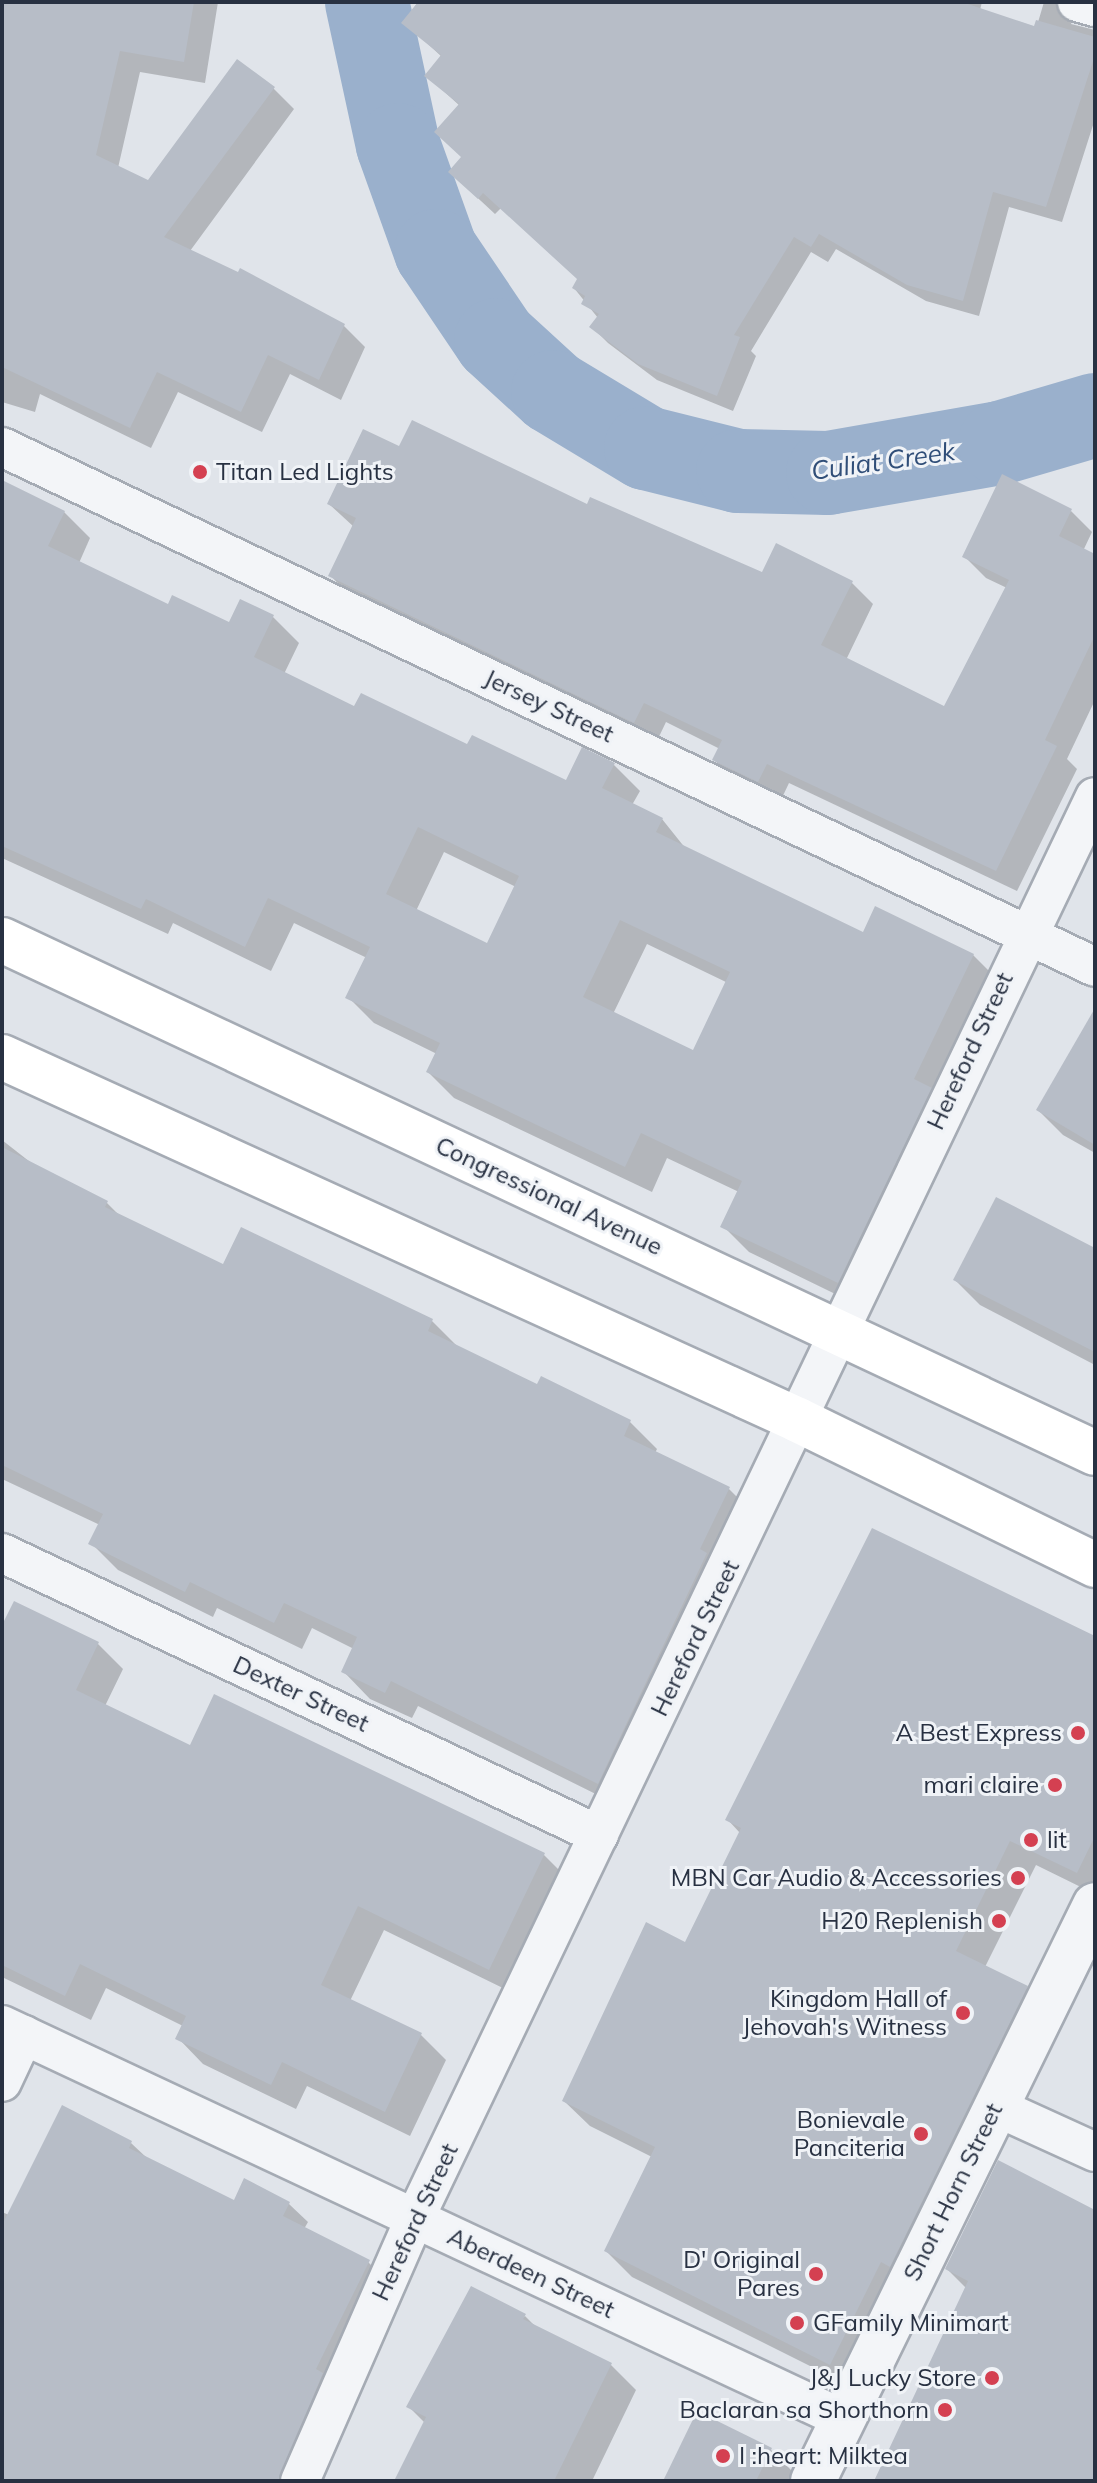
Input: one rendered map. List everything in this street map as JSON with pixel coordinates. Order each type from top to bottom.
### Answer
[{"type":"main road","name":"Congressional Avenue","points":[[2,940],[1095,1453]]},
{"type":"main road","points":[[2,1057],[798,1420],[1095,1565]]},
{"type":"street","points":[[1077,2],[1095,7]]},
{"type":"street","name":"Jersey Street","points":[[2,447],[1095,967]]},
{"type":"street","name":"Hereford Street","points":[[300,2481],[415,2218],[798,1420],[1026,933],[1095,797]]},
{"type":"street","name":"Dexter Street","points":[[2,1553],[599,1835]]},
{"type":"street","name":"Short Horn Street","points":[[813,2481],[1095,1905]]},
{"type":"street","points":[[2,2082],[13,2030]]},
{"type":"street","name":"Aberdeen Street","points":[[13,2030],[843,2419]]},
{"type":"street","points":[[994,2106],[1095,2152]]},
{"type":"building","points":[[2,2],[194,2],[184,62],[120,51],[96,155],[148,180],[237,59],[275,87],[164,237],[238,272],[240,268],[345,324],[319,380],[268,355],[241,412],[157,372],[130,428],[2,367]]},
{"type":"building","points":[[418,2],[962,2],[1034,26],[1036,20],[1095,37],[1095,55],[1046,207],[993,192],[963,301],[907,285],[819,234],[811,247],[794,237],[734,335],[740,337],[717,396],[638,364],[589,327],[599,314],[581,304],[585,296],[572,288],[577,279],[483,193],[478,199],[448,172],[461,157],[434,132],[459,104],[424,76],[441,55],[401,23]]},
{"type":"building","points":[[412,420],[587,504],[590,497],[762,572],[776,543],[853,581],[821,645],[944,706],[1009,580],[962,557],[1002,474],[1072,509],[1059,536],[1095,554],[1095,635],[1045,740],[1057,746],[996,871],[767,764],[758,782],[712,760],[722,740],[644,703],[634,723],[328,576],[356,518],[327,504],[363,429],[399,446]]},
{"type":"building","points":[[2,480],[65,511],[48,546],[168,604],[172,595],[229,622],[240,599],[274,615],[254,657],[354,706],[361,693],[467,744],[472,735],[566,780],[582,747],[615,763],[602,788],[663,818],[656,832],[863,932],[875,906],[974,954],[914,1079],[932,1088],[838,1283],[720,1227],[742,1181],[641,1133],[625,1167],[426,1072],[440,1043],[345,998],[370,947],[268,898],[245,947],[146,899],[141,909],[2,846]],"holes":[[[418,827],[519,876],[487,943],[386,894]],[[620,920],[730,972],[693,1050],[583,997]]]},
{"type":"building","points":[[1095,1008],[1095,1145],[1036,1110]]},
{"type":"building","points":[[2,1147],[108,1201],[105,1207],[223,1264],[241,1227],[433,1319],[428,1331],[537,1384],[541,1376],[631,1420],[624,1436],[730,1487],[700,1549],[707,1553],[598,1784],[391,1681],[385,1693],[341,1672],[357,1637],[284,1603],[274,1623],[190,1582],[185,1592],[88,1544],[103,1514],[2,1465]]},
{"type":"building","points":[[996,1197],[1095,1248],[1095,1352],[953,1280]]},
{"type":"building","points":[[872,1528],[1095,1636],[1095,1836],[1077,1873],[1010,1841],[956,1951],[1028,1986],[890,2267],[881,2262],[830,2365],[604,2251],[655,2147],[562,2101],[646,1922],[685,1942],[741,1828],[725,1820]]},
{"type":"building","points":[[14,1601],[99,1642],[76,1690],[190,1745],[214,1694],[545,1853],[489,1970],[358,1906],[321,1985],[422,2033],[385,2112],[282,2062],[271,2085],[175,2039],[186,2016],[80,1964],[65,1996],[2,1965],[2,1625]]},
{"type":"building","points":[[62,2105],[132,2141],[129,2148],[234,2200],[244,2178],[290,2202],[283,2216],[370,2260],[316,2369],[323,2373],[278,2481],[2,2481],[2,2225]]},
{"type":"building","points":[[998,2160],[1095,2210],[1095,2481],[874,2481],[968,2281],[945,2269]]},
{"type":"building","points":[[471,2286],[526,2314],[523,2319],[612,2363],[554,2481],[394,2481],[426,2417],[406,2407]]},
{"type":"building","points":[[697,2411],[772,2448],[756,2481],[663,2481]]},
{"type":"waterway","name":"Culiat Creek","points":[[367,2],[398,145],[436,251],[496,340],[553,392],[646,448],[738,471],[828,473],[1000,443],[1095,415]]},
{"type":"place","name":"Titan Led Lights","points":[[200,472]]},
{"type":"place","name":"A Best Express","points":[[1078,1733]]},
{"type":"place","name":"mari claire","points":[[1055,1785]]},
{"type":"place","name":"lit","points":[[1031,1840]]},
{"type":"place","name":"MBN Car Audio & Accessories","points":[[1018,1878]]},
{"type":"place","name":"H20 Replenish","points":[[999,1921]]},
{"type":"place","name":"Kingdom Hall of Jehovah's Witness","points":[[963,2013]]},
{"type":"place","name":"Bonievale Panciteria","points":[[921,2134]]},
{"type":"place","name":"D' Original Pares","points":[[816,2274]]},
{"type":"place","name":"GFamily Minimart","points":[[797,2323]]},
{"type":"place","name":"J&J Lucky Store","points":[[992,2378]]},
{"type":"place","name":"Baclaran sa Shorthorn","points":[[945,2410]]},
{"type":"place","name":"I :heart: Milktea","points":[[723,2456]]}]
